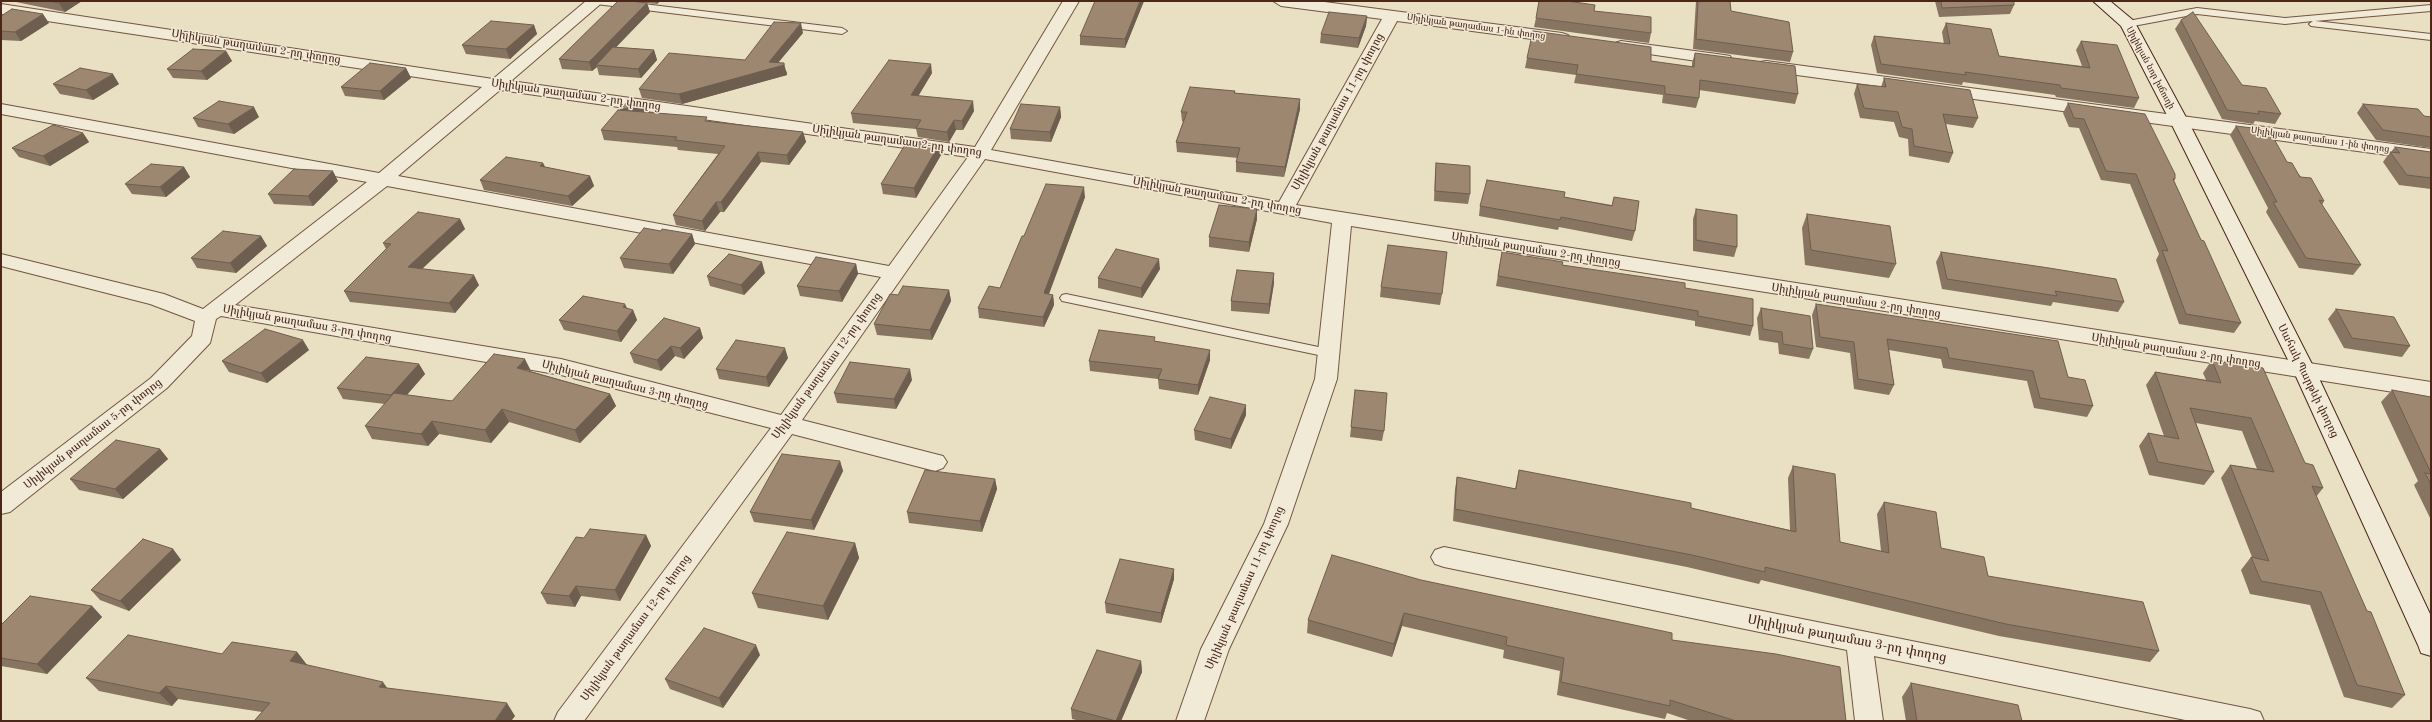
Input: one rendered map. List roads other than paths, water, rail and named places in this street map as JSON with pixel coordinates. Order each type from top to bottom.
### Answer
[{"type":"street","points":[[1,260],[212,313],[382,180],[596,1]]},
{"type":"street","name":"Սիլիկյան թաղամաս 12-րդ փողոց","points":[[568,721],[785,426],[980,153],[1071,1]]},
{"type":"street","name":"Սիլիկյան թաղամաս 1-ին փողոց","points":[[1281,1],[1581,41]]},
{"type":"street","name":"Սիլիկյան նոր խճուղի","points":[[2101,1],[2128,24],[2179,121]]},
{"type":"street","name":"Սիլիկյան թաղամաս 2-րդ փողոց","points":[[1,9],[495,84],[980,153],[1342,219],[2305,372],[2431,390]]},
{"type":"street","name":"Սիլիկյան թաղամաս 11-րդ փողոց","points":[[1284,208],[1392,16]]},
{"type":"street","name":"Սիլիկյան թաղամաս 1-ին փողոց","points":[[1604,44],[2431,155]]},
{"type":"street","points":[[1,109],[894,273]]},
{"type":"street","name":"Սահակ Պարթևի փողոց","points":[[2179,121],[2305,372],[2431,645]]},
{"type":"street","name":"Սիլիկյան թաղամաս 11-րդ փողոց","points":[[1190,721],[1215,649],[1276,524],[1326,379],[1342,219]]},
{"type":"street","name":"Սիլիկյան թաղամաս 3-րդ փողոց","points":[[212,313],[561,367],[785,426],[935,462]]},
{"type":"street","name":"Սիլիկյան թաղամաս 5-րդ փողոց","points":[[1,505],[159,383],[202,338],[212,313]]},
{"type":"street","name":"Սիլիկյան թաղամաս 3-րդ փողոց","points":[[1444,557],[2250,721]]},
{"type":"street","points":[[1859,641],[1869,721]]},
{"type":"lane","points":[[596,1],[842,31]]},
{"type":"lane","points":[[2285,21],[2431,8]]},
{"type":"lane","points":[[2128,24],[2197,11],[2431,37]]},
{"type":"lane","points":[[1066,298],[1328,353]]}]
